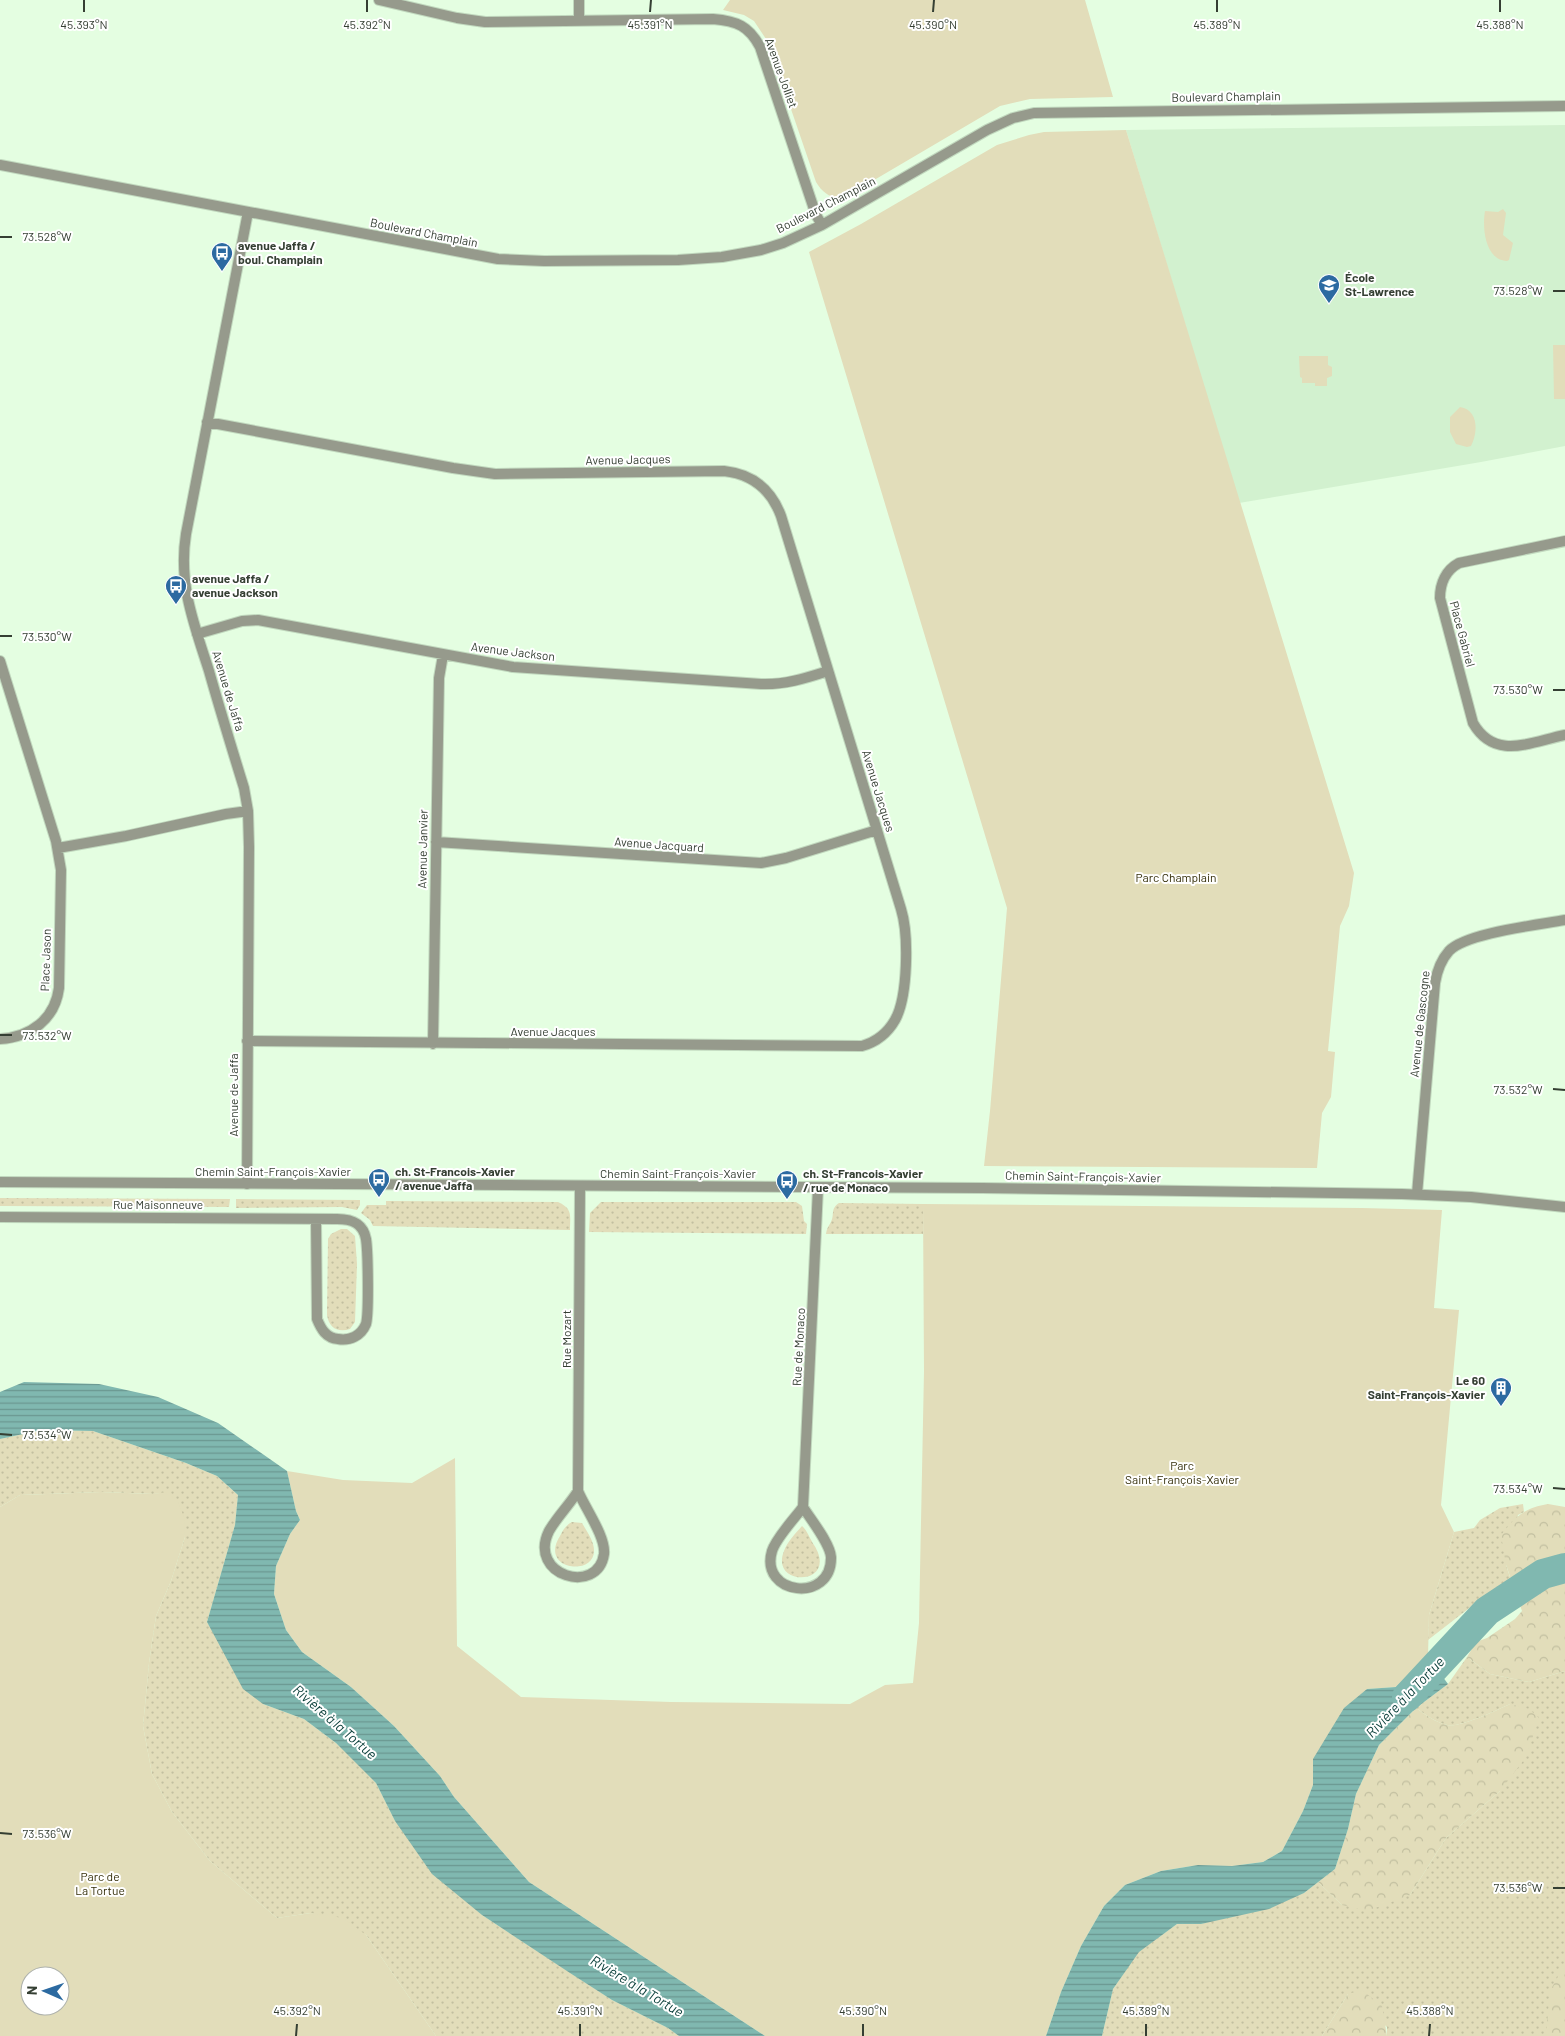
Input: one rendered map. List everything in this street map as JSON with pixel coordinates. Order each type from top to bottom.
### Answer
[{"type":"street","name":"Avenue Jolliet","points":[[379,0],[478,21],[724,20],[745,28],[753,34],[760,47],[816,215],[822,225]]},
{"type":"street","points":[[579,0],[579,21]]},
{"type":"street","name":"Boulevard Champlain","points":[[0,165],[482,256],[544,262],[670,260],[743,254],[783,243],[822,225],[987,130],[1013,118],[1034,113],[1565,106]]},
{"type":"street","name":"Avenue de Jaffa","points":[[247,1184],[248,811],[244,788],[184,586],[183,562],[186,534],[248,212]]},
{"type":"street","name":"Avenue Jacques","points":[[207,422],[453,468],[495,474],[724,471],[748,476],[761,485],[778,508],[905,920],[907,944],[899,1011],[895,1020],[884,1034],[870,1044],[849,1047],[247,1041]]},
{"type":"street","name":"Place Gabriel","points":[[1565,540],[1459,563],[1444,577],[1440,598],[1473,723],[1483,737],[1496,745],[1504,746],[1565,735]]},
{"type":"street","name":"Avenue Jackson","points":[[197,634],[242,621],[258,620],[514,667],[761,684],[794,681],[828,670]]},
{"type":"street","name":"Avenue Janvier","points":[[433,1044],[439,678],[442,655]]},
{"type":"street","name":"Place Jason","points":[[0,661],[58,848],[61,870],[58,996],[51,1012],[38,1027],[19,1036],[0,1038]]},
{"type":"street","points":[[58,848],[248,811]]},
{"type":"street","name":"Avenue Jacquard","points":[[436,842],[761,863],[786,858],[877,830]]},
{"type":"street","name":"Avenue de Gascogne","points":[[1417,1194],[1435,982],[1440,965],[1450,950],[1465,941],[1565,920]]},
{"type":"street","name":"Chemin Saint-François-Xavier","points":[[0,1182],[1417,1194],[1523,1201],[1565,1207]]},
{"type":"street","name":"Rue Mozart","points":[[578,1491],[550,1531],[546,1541],[548,1560],[552,1567],[566,1577],[576,1578],[594,1572],[604,1555],[604,1544],[578,1491],[580,1187]]},
{"type":"street","name":"Rue de Monaco","points":[[803,1507],[818,1188]]},
{"type":"street","name":"Rue Maisonneuve","points":[[0,1217],[316,1219],[350,1220],[361,1227],[366,1235],[367,1319],[361,1331],[350,1339],[330,1337],[324,1333],[317,1319],[316,1219]]},
{"type":"street","points":[[803,1507],[828,1546],[831,1556],[830,1566],[822,1580],[809,1588],[799,1589],[781,1582],[775,1575],[771,1558],[773,1549],[803,1507]]},
{"type":"shaded area","name":"École St-Lawrence","points":[[1565,125],[1565,446],[1239,503],[1126,130]]},
{"type":"green space","points":[[730,0],[1085,0],[1113,97],[1030,99],[1000,106],[847,196],[833,197],[825,193],[816,182],[768,42],[754,21],[744,15],[723,10]]},
{"type":"green space","name":"Parc Champlain","points":[[1126,130],[1354,873],[1349,906],[1340,926],[1328,1051],[1335,1052],[1331,1097],[1322,1113],[1317,1168],[984,1166],[1007,908],[809,252],[997,145],[1044,132]]},
{"type":"green space","points":[[1503,209],[1506,213],[1503,235],[1513,243],[1509,260],[1507,261],[1494,255],[1490,249],[1484,226],[1485,211],[1498,212]]},
{"type":"green space","points":[[1553,345],[1565,345],[1565,399],[1554,399]]},
{"type":"green space","points":[[1299,356],[1328,356],[1328,365],[1332,367],[1332,376],[1327,378],[1327,386],[1315,386],[1315,383],[1302,383]]},
{"type":"green space","points":[[1460,407],[1466,409],[1474,417],[1475,435],[1471,446],[1467,447],[1456,444],[1450,432],[1450,417]]},
{"type":"green space","points":[[0,1198],[230,1199],[229,1207],[0,1206]]},
{"type":"green space","points":[[236,1199],[360,1200],[360,1205],[357,1210],[342,1207],[236,1208]]},
{"type":"green space","points":[[386,1201],[558,1202],[566,1207],[570,1213],[570,1230],[373,1226],[370,1220],[361,1213],[367,1205],[386,1205]]},
{"type":"green space","points":[[601,1202],[796,1202],[802,1206],[804,1221],[807,1224],[806,1234],[589,1232],[590,1213]]},
{"type":"green space","points":[[839,1203],[923,1204],[923,1234],[826,1234],[836,1205]]},
{"type":"green space","name":"Parc Saint-François-Xavier","points":[[923,1204],[1442,1210],[1434,1308],[1459,1310],[1441,1505],[1454,1532],[1429,1615],[1428,1657],[1396,1687],[1367,1689],[1314,1759],[1313,1785],[1303,1811],[1282,1851],[1263,1862],[1232,1866],[1198,1865],[1161,1871],[1125,1885],[1104,1906],[1081,1946],[1061,1992],[1046,2036],[765,2036],[529,1882],[454,1797],[440,1776],[394,1726],[351,1687],[302,1652],[286,1630],[274,1594],[276,1566],[290,1534],[300,1520],[296,1511],[287,1471],[343,1480],[412,1483],[455,1458],[457,1646],[521,1697],[671,1702],[850,1704],[885,1685],[913,1683],[919,1623],[924,1371]]},
{"type":"green space","points":[[341,1229],[347,1229],[355,1236],[357,1264],[355,1322],[350,1329],[346,1330],[338,1330],[332,1326],[327,1315],[328,1239],[331,1234]]},
{"type":"green space","points":[[42,1430],[93,1431],[186,1463],[217,1476],[238,1495],[235,1525],[207,1622],[222,1647],[263,1704],[304,1719],[336,1743],[360,1765],[376,1783],[395,1821],[482,1915],[612,2000],[668,2028],[679,2036],[436,2036],[366,1935],[311,1913],[277,1918],[210,1861],[172,1812],[152,1774],[143,1726],[156,1616],[171,1581],[185,1537],[167,1493],[101,1492],[20,1495],[0,1507],[0,1439]]},
{"type":"green space","name":"Parc de La Tortue","points":[[101,1492],[153,1494],[167,1492],[178,1502],[184,1517],[185,1537],[171,1581],[156,1616],[149,1663],[143,1726],[152,1774],[172,1812],[210,1861],[277,1918],[311,1913],[343,1918],[366,1935],[436,2036],[0,2036],[0,1507],[20,1495]]},
{"type":"green space","points":[[1523,1504],[1524,1512],[1518,1515],[1506,1565],[1511,1580],[1477,1602],[1428,1640],[1429,1615],[1454,1532],[1474,1528],[1480,1520],[1500,1508]]},
{"type":"green space","points":[[1548,1504],[1565,1507],[1565,1671],[1529,1682],[1490,1674],[1467,1657],[1476,1642],[1487,1638],[1515,1619],[1522,1611],[1506,1565],[1501,1535],[1521,1514]]},
{"type":"green space","points":[[572,1522],[582,1523],[593,1544],[594,1555],[589,1562],[581,1566],[563,1563],[557,1557],[555,1548],[565,1528]]},
{"type":"green space","points":[[802,1526],[807,1532],[820,1559],[818,1568],[812,1575],[803,1577],[794,1576],[786,1571],[782,1563],[785,1548]]},
{"type":"green space","points":[[1467,1657],[1490,1674],[1529,1682],[1565,1671],[1565,2036],[1387,2036],[1387,2027],[1348,1994],[1322,2036],[1102,2036],[1113,1989],[1138,1952],[1177,1924],[1201,1924],[1304,1893],[1318,1882],[1342,1905],[1410,1895],[1446,1838],[1500,1791],[1510,1704],[1478,1718],[1453,1725],[1438,1722],[1416,1708],[1448,1684]]},
{"type":"green space","points":[[1510,1704],[1529,1709],[1539,1718],[1526,1757],[1500,1791],[1446,1838],[1410,1895],[1367,1911],[1342,1905],[1318,1882],[1335,1869],[1348,1829],[1356,1794],[1379,1745],[1416,1708],[1438,1722],[1453,1725],[1478,1718]]},
{"type":"green space","points":[[1565,1964],[1565,2036],[1546,2036],[1550,1991]]},
{"type":"green space","points":[[1362,1990],[1382,2006],[1387,2036],[1322,2036],[1348,1994]]},
{"type":"water","points":[[24,1382],[99,1384],[158,1397],[218,1423],[287,1471],[296,1511],[300,1520],[290,1534],[276,1566],[274,1594],[286,1630],[302,1652],[351,1687],[394,1726],[440,1776],[454,1797],[529,1882],[765,2036],[679,2036],[668,2028],[612,2000],[570,1973],[482,1915],[432,1874],[395,1821],[376,1783],[336,1743],[304,1719],[263,1704],[243,1689],[207,1622],[235,1525],[238,1495],[217,1476],[186,1463],[93,1431],[42,1430],[0,1439],[0,1392]]},
{"type":"water","points":[[1428,1657],[1448,1684],[1416,1708],[1379,1745],[1356,1794],[1348,1829],[1335,1869],[1304,1893],[1269,1909],[1201,1924],[1177,1924],[1139,1952],[1113,1989],[1102,2036],[1046,2036],[1061,1992],[1081,1946],[1104,1906],[1125,1885],[1161,1871],[1198,1865],[1232,1866],[1263,1862],[1282,1851],[1303,1811],[1313,1785],[1313,1759],[1344,1708],[1367,1689],[1396,1687]]},
{"type":"waterway","name":"Rivière à la Tortue","points":[[1407,1697],[1487,1611],[1543,1574],[1565,1568]]},
{"type":"place","name":"avenue Jaffa / boul. Champlain","points":[[222,272]]},
{"type":"place","name":"École St-Lawrence","points":[[1329,304]]},
{"type":"place","name":"avenue Jaffa / avenue Jackson","points":[[176,605]]},
{"type":"place","name":"ch. St-Francois-Xavier / avenue Jaffa","points":[[379,1198]]},
{"type":"place","name":"ch. St-Francois-Xavier / rue de Monaco","points":[[787,1200]]},
{"type":"place","name":"Le 60 Saint-François-Xavier","points":[[1501,1407]]}]
